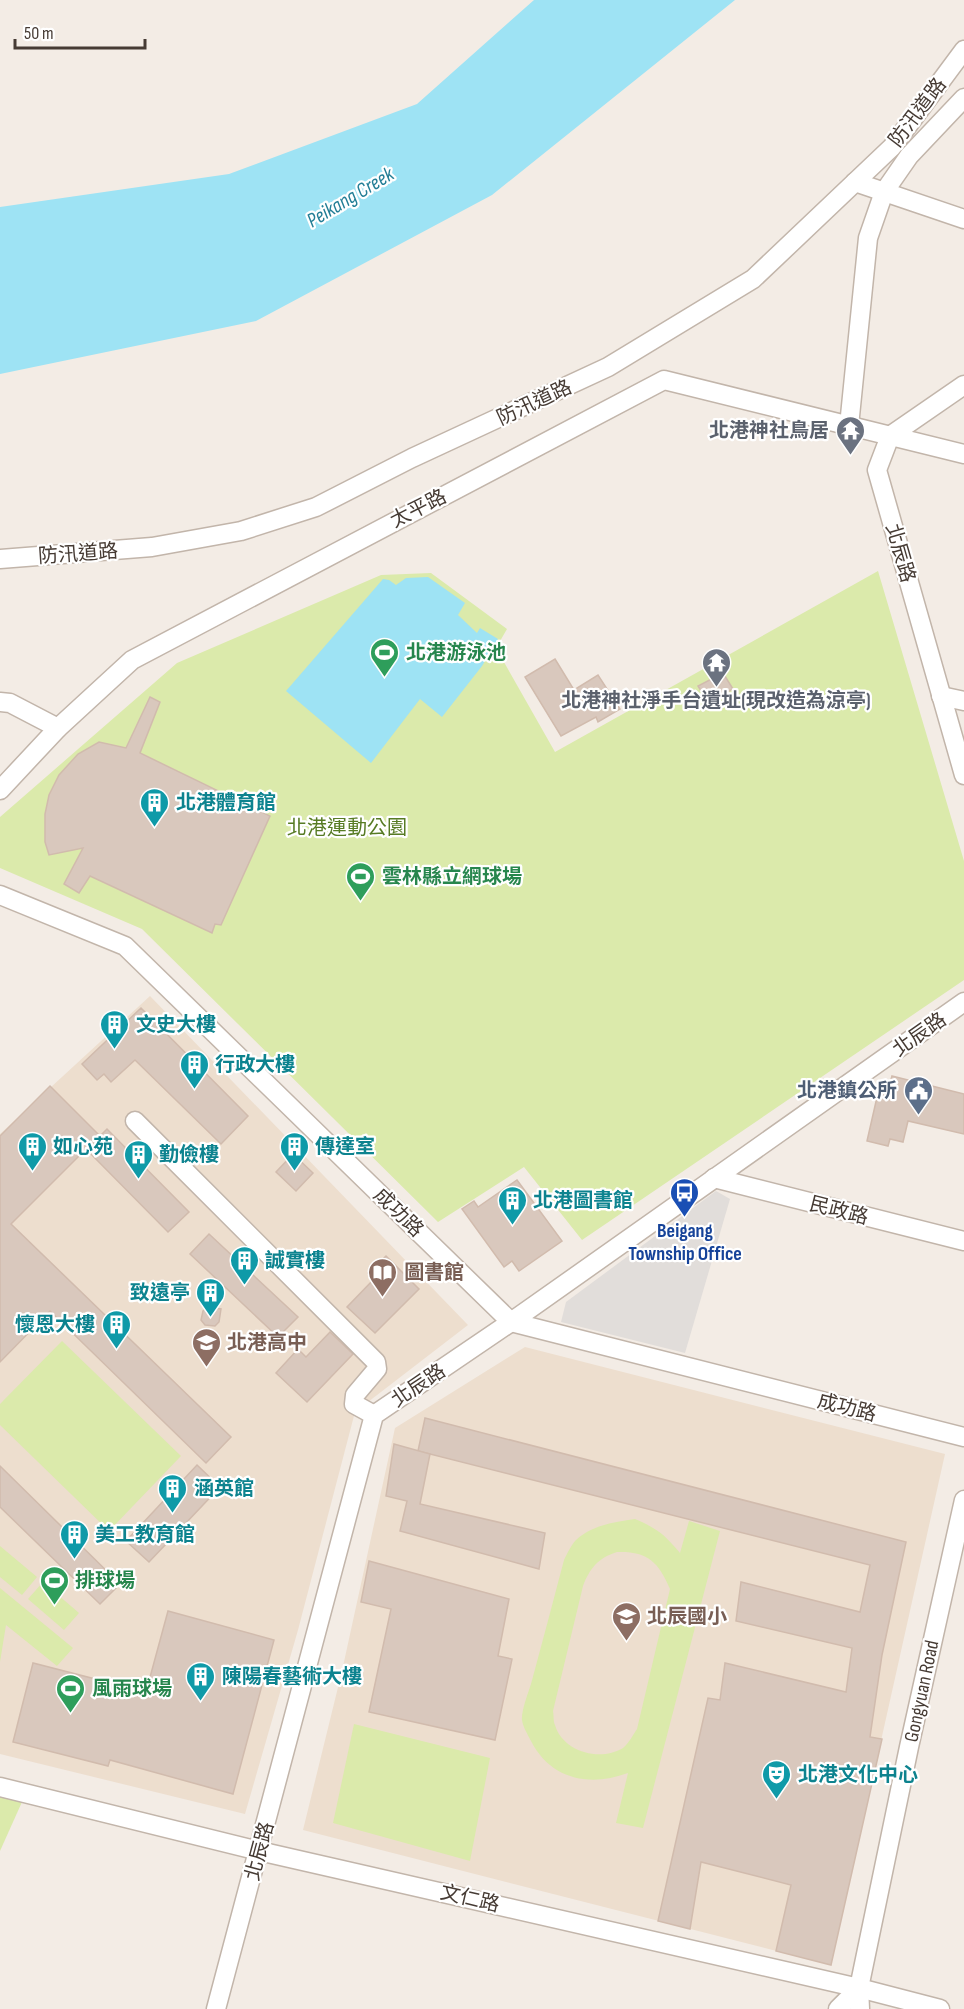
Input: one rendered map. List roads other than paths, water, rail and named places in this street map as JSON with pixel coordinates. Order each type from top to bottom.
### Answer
[{"type":"street","name":"防汛道路","points":[[0,559],[152,547],[241,531],[316,507],[412,458],[618,361],[753,279],[892,147],[964,50]]},
{"type":"street","points":[[849,426],[868,238],[884,192],[909,156],[964,98]]},
{"type":"street","points":[[855,182],[964,219]]},
{"type":"street","name":"太平路","points":[[0,790],[58,728],[132,660],[664,380],[964,454]]},
{"type":"street","points":[[890,436],[964,386]]},
{"type":"street","name":"北辰路","points":[[890,436],[877,470],[964,775]]},
{"type":"street","points":[[941,696],[964,701]]},
{"type":"street","points":[[0,702],[10,703],[58,728]]},
{"type":"street","name":"成功路","points":[[0,895],[125,946],[511,1322],[964,1437]]},
{"type":"street","name":"北辰路","points":[[216,2009],[374,1415],[511,1322],[964,1002]]},
{"type":"street","points":[[135,1121],[376,1362],[377,1369],[355,1395],[354,1404],[374,1415]]},
{"type":"street","name":"民政路","points":[[714,1178],[964,1241]]},
{"type":"street","name":"Gongyuan Road","points":[[860,2009],[859,1988],[959,1538],[964,1500]]},
{"type":"street","name":"文仁路","points":[[0,1786],[259,1851],[859,1988],[940,2009]]},
{"type":"street","points":[[838,2009],[859,1988]]},
{"type":"water","name":"Peikang Creek","points":[[534,0],[735,0],[492,195],[256,321],[0,374],[0,207],[229,174],[417,104]]},
{"type":"water","name":"北港游泳池","points":[[428,577],[465,603],[458,615],[477,633],[480,628],[498,639],[482,666],[442,717],[420,699],[371,763],[286,691],[383,579],[396,585],[406,578]]},
{"type":"place","name":"北港神社鳥居","points":[[850,456]]},
{"type":"place","name":"北港游泳池","points":[[385,678]]},
{"type":"place","name":"北港神社淨手台遺址(現改造為涼亭)","points":[[716,688]]},
{"type":"place","name":"北港體育館","points":[[155,828]]},
{"type":"place","name":"雲林縣立網球場","points":[[361,902]]},
{"type":"place","name":"文史大樓","points":[[115,1050]]},
{"type":"place","name":"行政大樓","points":[[194,1090]]},
{"type":"place","name":"北港鎮公所","points":[[918,1116]]},
{"type":"place","name":"如心苑","points":[[32,1172]]},
{"type":"place","name":"傳達室","points":[[294,1172]]},
{"type":"place","name":"勤儉樓","points":[[138,1180]]},
{"type":"place","name":"Beigang Township Office","points":[[685,1218]]},
{"type":"place","name":"北港圖書館","points":[[512,1226]]},
{"type":"place","name":"誠實樓","points":[[244,1286]]},
{"type":"place","name":"圖書館","points":[[383,1298]]},
{"type":"place","name":"致遠亭","points":[[211,1318]]},
{"type":"place","name":"懷恩大樓","points":[[116,1350]]},
{"type":"place","name":"北港高中","points":[[206,1368]]},
{"type":"place","name":"涵英館","points":[[173,1514]]},
{"type":"place","name":"美工教育館","points":[[74,1560]]},
{"type":"place","name":"排球場","points":[[54,1606]]},
{"type":"place","name":"北辰國小","points":[[626,1642]]},
{"type":"place","name":"陳陽春藝術大樓","points":[[201,1702]]},
{"type":"place","name":"風雨球場","points":[[71,1714]]},
{"type":"place","name":"北港文化中心","points":[[777,1800]]},
{"type":"park label","name":"北港運動公園","points":[[347,827]]}]
